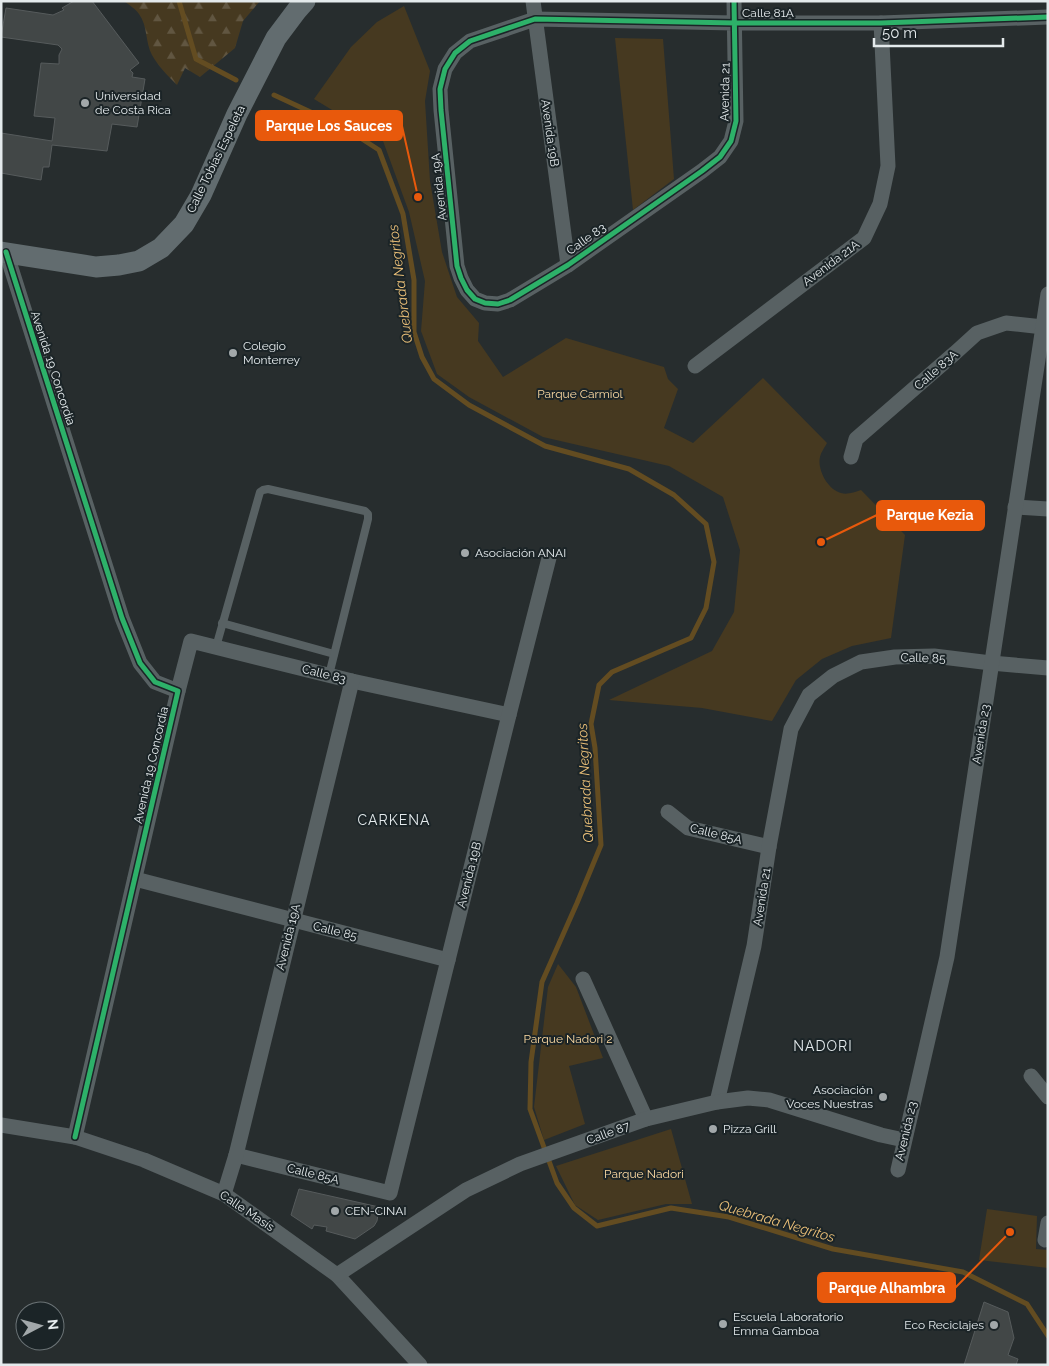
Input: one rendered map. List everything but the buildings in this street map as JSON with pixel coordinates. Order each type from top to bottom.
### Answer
[{"type":"street","name":"Calle Tobías Espeleta","points":[[3,252],[96,267],[139,262],[161,248],[184,224],[201,195],[237,114],[276,38],[305,1]]},
{"type":"street","name":"Avenida 19B","points":[[533,1],[568,264]]},
{"type":"street","name":"Avenida 21","points":[[702,172],[720,157],[731,141],[736,121],[734,1]]},
{"type":"street","name":"Calle 81A","points":[[445,69],[455,53],[470,41],[535,19],[735,23],[881,23],[1048,18]]},
{"type":"street","name":"Avenida 21A","points":[[695,366],[864,238],[880,204],[888,166],[881,23]]},
{"type":"street","name":"Avenida 19A","points":[[445,69],[440,89],[441,110],[457,266],[467,290],[475,299]]},
{"type":"street","name":"Calle 83","points":[[475,299],[492,304],[510,300],[568,264],[702,172]]},
{"type":"street","name":"Avenida 19 Concordia","points":[[3,252],[122,618],[140,663],[155,682],[178,691],[75,1137]]},
{"type":"street","name":"Avenida 23","points":[[898,1170],[947,957],[1048,294]]},
{"type":"street","name":"Calle 83A","points":[[851,456],[856,439],[977,333],[1006,324],[1043,327]]},
{"type":"street","points":[[1015,507],[1048,509]]},
{"type":"street","name":"Avenida 19B","points":[[390,1193],[508,715],[549,558]]},
{"type":"street","name":"Calle 83","points":[[178,691],[191,641],[352,681],[508,715]]},
{"type":"street","name":"Calle 85","points":[[808,695],[833,676],[861,662],[895,657],[934,656],[1048,668]]},
{"type":"street","name":"Avenida 19A","points":[[224,1194],[236,1155],[352,681]]},
{"type":"street","name":"Avenida 21","points":[[717,1102],[754,946],[769,847],[791,729],[808,695]]},
{"type":"street","name":"Calle 85A","points":[[668,812],[688,828],[769,847]]},
{"type":"street","name":"Calle 85","points":[[135,879],[448,960]]},
{"type":"street","points":[[583,979],[646,1119]]},
{"type":"street","points":[[1031,1076],[1048,1097]]},
{"type":"street","name":"Calle 87","points":[[337,1275],[466,1190],[520,1164],[646,1119],[717,1102],[748,1098],[769,1100],[881,1135],[904,1140]]},
{"type":"street","name":"Calle Masís","points":[[1,1125],[75,1137],[144,1160],[224,1194],[337,1275],[420,1365]]},
{"type":"street","name":"Calle 85A","points":[[236,1155],[390,1193]]},
{"type":"street","points":[[1045,1240],[1048,1223]]},
{"type":"lane","points":[[216,647],[260,492],[268,489],[365,511],[368,514],[368,519],[329,675]]},
{"type":"lane","points":[[222,623],[334,654]]},
{"type":"green space","points":[[124,1],[260,1],[243,21],[235,48],[200,77],[185,68],[177,85],[160,67],[152,55],[144,24],[139,14]]},
{"type":"green space","name":"Parque Carmiol","points":[[404,6],[430,71],[425,101],[430,181],[442,252],[457,297],[479,323],[478,341],[503,377],[566,338],[664,367],[668,379],[678,389],[664,428],[693,443],[763,378],[827,443],[821,455],[820,468],[828,484],[843,494],[861,490],[905,535],[891,638],[852,646],[822,659],[796,680],[772,721],[702,708],[609,700],[712,651],[734,612],[740,550],[723,497],[669,466],[543,437],[469,397],[437,374],[421,331],[425,281],[409,212],[383,141],[314,99],[351,47],[377,22]]},
{"type":"green space","points":[[615,38],[663,39],[674,179],[633,210]]},
{"type":"green space","name":"Parque Nadori 2","points":[[558,964],[576,987],[603,1058],[569,1066],[585,1124],[544,1140],[534,1107],[548,987]]},
{"type":"green space","name":"Parque Nadori","points":[[671,1129],[692,1204],[666,1204],[598,1220],[575,1205],[556,1166]]},
{"type":"green space","points":[[987,1209],[1037,1216],[1036,1249],[1048,1250],[1048,1268],[979,1260]]},
{"type":"waterway","name":"Quebrada Negritos","points":[[179,1],[196,59],[236,80]]},
{"type":"waterway","name":"Quebrada Negritos","points":[[274,95],[345,128],[379,150],[403,214],[414,280],[414,332],[422,357],[434,379],[469,405],[545,446],[629,469],[674,495],[706,524],[714,562],[706,608],[691,638],[612,672],[599,685],[591,724],[595,748],[601,845],[542,982],[531,1062],[530,1109],[557,1183],[574,1208],[597,1226],[671,1208],[729,1217],[833,1249],[963,1272],[1027,1304],[1048,1336]]},
{"type":"cycle path","points":[[734,1],[736,121],[731,141],[720,157],[568,265],[510,300],[498,304],[485,303],[475,299],[467,290],[457,266],[440,89],[445,69],[455,53],[470,41],[535,19],[735,23],[881,23],[1048,17]]},
{"type":"cycle path","points":[[6,252],[122,618],[140,663],[155,682],[178,691],[75,1137]]},
{"type":"place","name":"Universidad de Costa Rica","points":[[85,103]]},
{"type":"place","name":"Parque Los Sauces","points":[[418,197]]},
{"type":"place","name":"Colegio Monterrey","points":[[233,353]]},
{"type":"place","name":"Parque Kezia","points":[[821,542]]},
{"type":"place","name":"Asociación ANAI","points":[[465,553]]},
{"type":"place","name":"Asociación Voces Nuestras","points":[[883,1097]]},
{"type":"place","name":"Pizza Grill","points":[[713,1129]]},
{"type":"place","name":"CEN-CINAI","points":[[335,1211]]},
{"type":"place","name":"Parque Alhambra","points":[[1010,1232]]},
{"type":"place","name":"Escuela Laboratorio Emma Gamboa","points":[[723,1324]]},
{"type":"place","name":"Eco Reciclajes","points":[[994,1325]]},
{"type":"district","name":"CARKENA","points":[[394,820]]},
{"type":"district","name":"NADORI","points":[[823,1046]]}]
